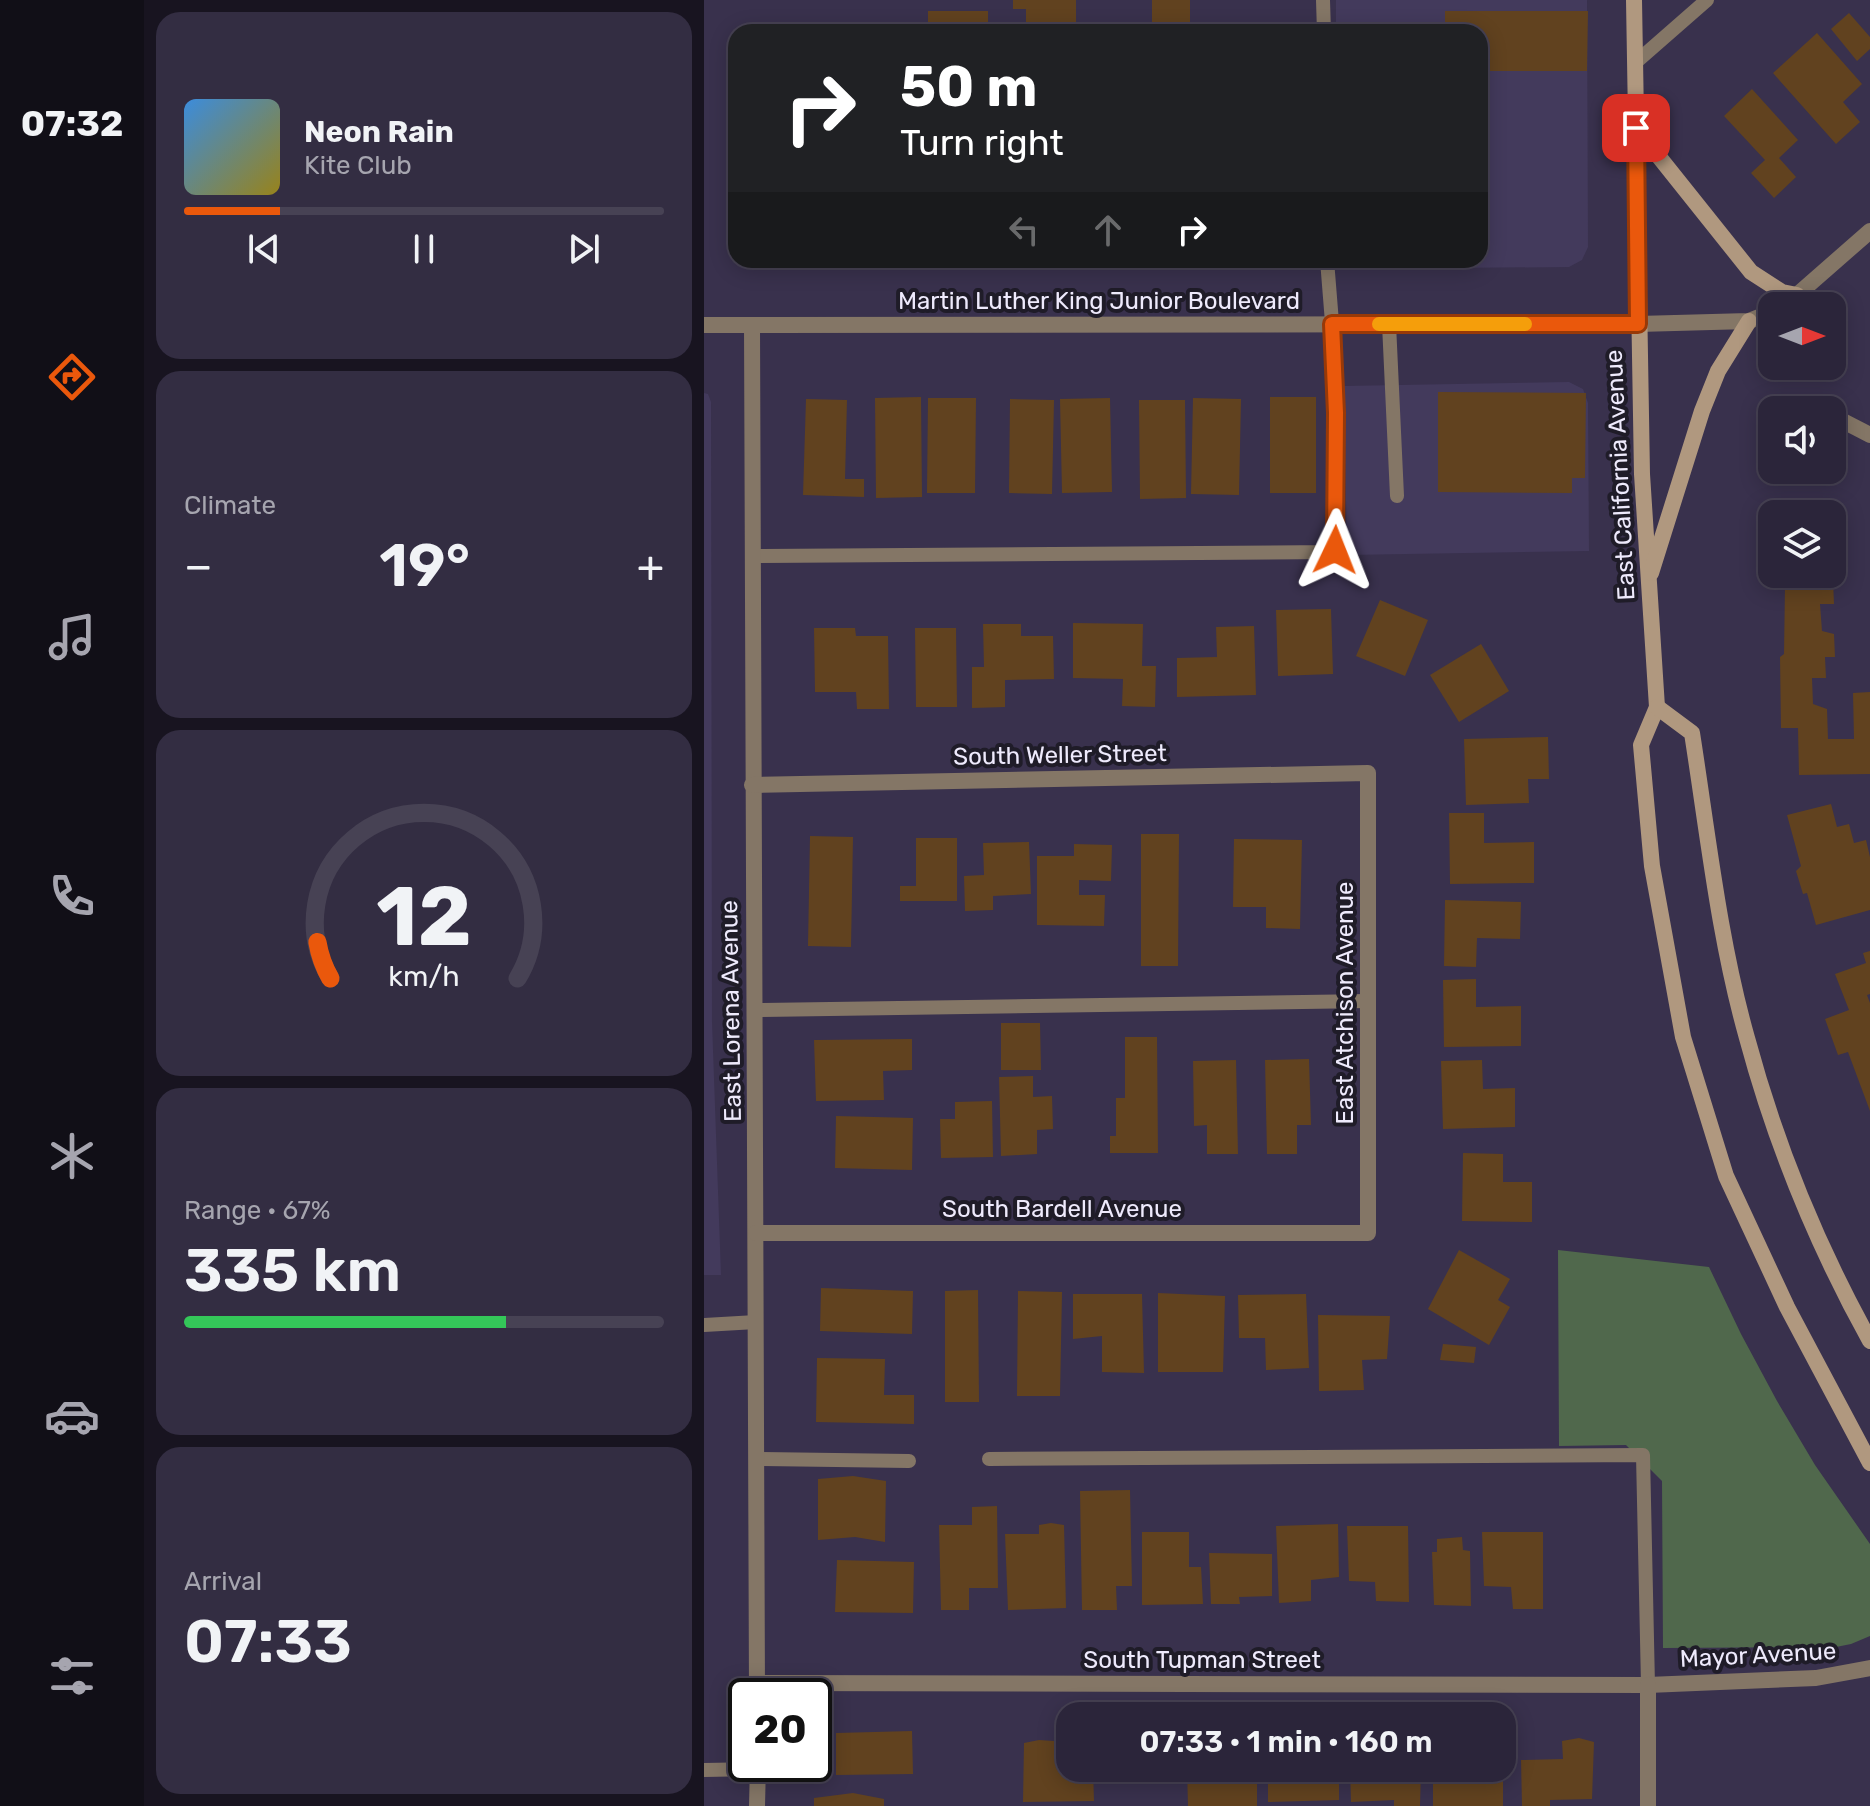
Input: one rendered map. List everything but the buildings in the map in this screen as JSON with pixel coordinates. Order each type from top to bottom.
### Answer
[{"type":"main road","name":"East California Avenue","points":[[1634,0],[1642,474],[1657,707],[1641,745],[1652,866],[1683,1037],[1726,1176],[1787,1307],[1870,1463]]},
{"type":"main road","points":[[1636,128],[1751,272],[1782,292]]},
{"type":"main road","points":[[1649,582],[1702,411],[1718,371],[1749,321]]},
{"type":"main road","points":[[1657,707],[1692,733],[1725,941],[1746,1037],[1780,1140],[1809,1212],[1866,1322],[1870,1341]]},
{"type":"street","points":[[1800,292],[1870,231]]},
{"type":"street","name":"Martin Luther King Junior Boulevard","points":[[704,325],[1638,324],[1749,321],[1758,317]]},
{"type":"street","name":"East Lorena Avenue","points":[[752,325],[757,1678]]},
{"type":"street","points":[[1846,423],[1870,435]]},
{"type":"street","name":"South Weller Street","points":[[752,785],[1368,773]]},
{"type":"street","name":"East Atchison Avenue","points":[[1368,773],[1368,1233]]},
{"type":"street","name":"South Bardell Avenue","points":[[756,1233],[1368,1233]]},
{"type":"street","name":"Mayor Avenue","points":[[1648,1685],[1816,1678],[1870,1668]]},
{"type":"street","points":[[1648,1685],[1648,1806]]},
{"type":"street","name":"South Tupman Street","points":[[832,1690],[1648,1685]]},
{"type":"street","points":[[757,1806],[758,1782]]},
{"type":"lane","points":[[1323,0],[1324,24]]},
{"type":"lane","points":[[1635,63],[1707,0]]},
{"type":"lane","points":[[752,556],[1333,552],[1337,545],[1332,324],[1328,268]]},
{"type":"lane","points":[[1389,324],[1397,496]]},
{"type":"lane","points":[[756,1010],[1369,1001]]},
{"type":"lane","points":[[704,1325],[756,1322]]},
{"type":"lane","points":[[989,1459],[1643,1455],[1648,1685]]},
{"type":"lane","points":[[756,1459],[909,1461]]},
{"type":"lane","points":[[704,1770],[728,1769]]},
{"type":"shaded area","points":[[1336,0],[1587,0],[1588,247],[1582,260],[1569,267],[1488,268],[1488,24],[1336,24]]},
{"type":"shaded area","points":[[1338,268],[1454,268],[1338,269]]},
{"type":"shaded area","points":[[1569,382],[1583,389],[1588,403],[1589,551],[1347,555],[1344,386]]},
{"type":"shaded area","points":[[704,393],[708,394],[711,402],[712,1022],[721,1275],[704,1275]]},
{"type":"green space","points":[[1558,1250],[1709,1267],[1777,1401],[1815,1465],[1870,1544],[1870,1636],[1836,1647],[1663,1648],[1662,1481],[1626,1445],[1559,1446]]},
{"type":"slow traffic","points":[[1379,324],[1525,324]]},
{"type":"route","points":[[1335,550],[1336,413],[1332,324],[1638,324],[1636,128]]}]
